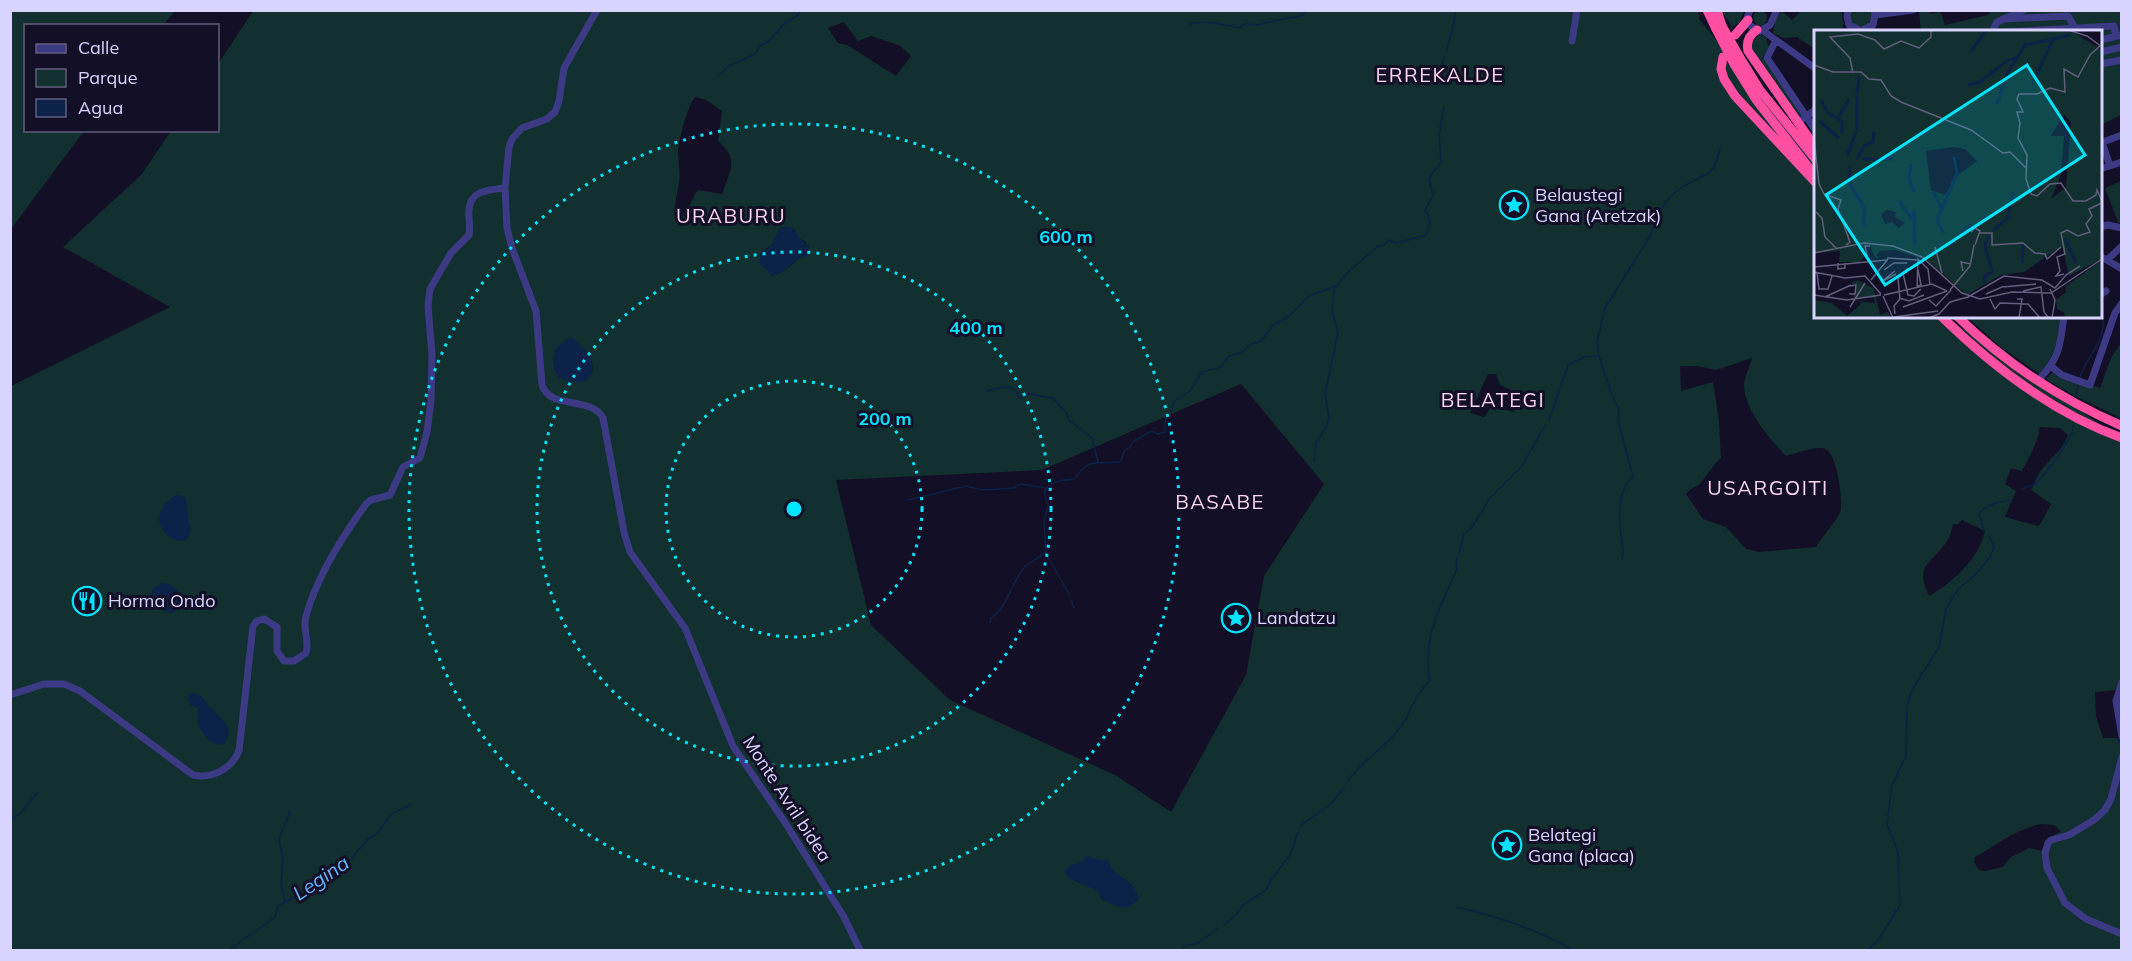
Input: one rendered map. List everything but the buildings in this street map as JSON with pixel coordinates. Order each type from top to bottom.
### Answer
[{"type":"highway","points":[[1707,10],[1719,27],[1757,101],[1814,174]]},
{"type":"highway","points":[[1717,10],[1719,27]]},
{"type":"highway","points":[[1735,35],[1749,15]]},
{"type":"highway","points":[[1765,27],[1749,38],[1748,51],[1814,147]]},
{"type":"highway","points":[[1723,57],[1721,69],[1724,79],[1735,96],[1814,182]]},
{"type":"highway","points":[[1736,60],[1814,159]]},
{"type":"highway","points":[[1943,318],[1979,352],[2008,375],[2051,404],[2121,438]]},
{"type":"highway","points":[[1959,318],[1986,344],[2022,371],[2065,399],[2121,426]]},
{"type":"street","points":[[10,695],[44,684],[64,684],[80,691],[193,775],[214,774],[233,762],[239,751],[253,626],[257,621],[264,619],[277,627],[277,651],[284,661],[294,661],[306,653],[308,647],[304,627],[306,615],[331,554],[366,504],[371,500],[390,495],[403,467],[420,458],[428,432],[431,401],[432,355],[428,306],[430,287],[451,253],[470,235],[469,209],[474,197],[482,191],[506,188],[509,147],[512,139],[522,128],[547,119],[555,112],[564,68],[597,10]]},
{"type":"street","points":[[1572,41],[1577,10]]},
{"type":"street","points":[[1769,10],[1765,27],[1773,40],[1814,68]]},
{"type":"street","points":[[1765,27],[1777,10]]},
{"type":"street","points":[[1848,10],[1847,20],[1851,30]]},
{"type":"street","points":[[1871,30],[1875,13],[1913,10]]},
{"type":"street","points":[[1993,30],[2003,19],[2024,10]]},
{"type":"street","points":[[1749,15],[1752,28],[1765,27]]},
{"type":"street","points":[[2003,19],[2068,16],[2076,28]]},
{"type":"street","points":[[2041,30],[2114,26],[2119,35],[2102,39]]},
{"type":"street","points":[[1773,40],[1767,58],[1803,119],[1814,130]]},
{"type":"street","points":[[2102,52],[2121,47]]},
{"type":"street","points":[[2102,64],[2121,60]]},
{"type":"street","points":[[1803,119],[1814,110]]},
{"type":"street","points":[[2102,142],[2121,135]]},
{"type":"street","points":[[2102,145],[2110,166]]},
{"type":"street","points":[[2102,168],[2121,162]]},
{"type":"street","name":"Monte Avril bidea","points":[[506,188],[507,228],[512,248],[536,311],[544,390],[548,395],[558,399],[594,408],[603,418],[624,532],[630,552],[686,628],[734,746],[844,917],[860,951]]},
{"type":"street","points":[[2102,226],[2108,225],[2121,228]]},
{"type":"street","points":[[2121,246],[2104,258],[2121,267]]},
{"type":"street","points":[[2052,367],[2062,375],[2090,385],[2115,313],[2121,303]]},
{"type":"street","points":[[2042,376],[2052,367],[2058,354],[2064,318]]},
{"type":"street","points":[[2121,682],[2116,701],[2121,737]]},
{"type":"street","points":[[2121,757],[2111,799],[2105,810],[2094,820],[2069,835],[2051,840],[2045,853],[2047,868],[2065,903],[2086,919],[2121,934]]},
{"type":"green space","points":[[11,10],[175,11],[164,24],[24,24],[24,132],[83,132],[11,229]]},
{"type":"green space","points":[[1871,10],[1872,22],[1863,29],[1851,24],[1851,11]]},
{"type":"green space","points":[[253,11],[1699,11],[1699,19],[1814,162],[1814,318],[1948,318],[2121,439],[2121,721],[2116,690],[2095,692],[2096,716],[2103,738],[2117,738],[2121,745],[2121,950],[11,950],[11,386],[170,307],[63,247],[141,175],[170,132],[219,132],[219,62]],"holes":[[[844,22],[858,41],[871,36],[899,45],[911,56],[896,76],[847,45],[838,43],[828,28]],[[695,97],[706,100],[722,111],[718,141],[729,154],[731,166],[722,194],[698,190],[686,212],[680,217],[675,214],[680,177],[678,152]],[[780,228],[806,242],[794,263],[772,276],[765,249],[771,246]],[[1752,358],[1744,383],[1745,395],[1753,414],[1773,442],[1786,456],[1819,448],[1824,448],[1831,454],[1839,480],[1841,507],[1839,515],[1816,547],[1759,552],[1746,549],[1726,527],[1703,519],[1686,494],[1701,482],[1721,458],[1719,421],[1713,382],[1681,391],[1680,366],[1697,366],[1716,370]],[[1488,374],[1496,374],[1500,385],[1513,391],[1514,412],[1492,406],[1484,417],[1470,413]],[[1241,384],[1324,484],[1264,576],[1246,675],[1171,812],[1117,776],[950,700],[871,625],[836,480],[1042,470]],[[2040,427],[2060,428],[2068,435],[2039,474],[2031,490],[2051,504],[2038,526],[2005,517],[2016,491],[2005,484],[2011,468],[2022,471]],[[1962,520],[1985,531],[1982,541],[1964,569],[1929,596],[1923,577],[1924,570],[1949,538],[1953,524],[1958,524]],[[2054,825],[2061,831],[2049,838],[2041,851],[2029,848],[2011,857],[2003,867],[1979,870],[1974,862],[1975,857],[2014,833],[2032,826]]]},
{"type":"green space","points":[[1722,11],[1744,11],[1739,23],[1732,27]]},
{"type":"green space","points":[[1760,11],[1765,13],[1767,18],[1765,23],[1760,25],[1755,23],[1753,18],[1755,13]]},
{"type":"green space","points":[[1782,11],[1792,20],[1799,13],[1797,11],[1842,11],[1843,26],[1840,30],[1814,30],[1814,48],[1797,37],[1783,38],[1773,33],[1775,20]]},
{"type":"green space","points":[[1991,11],[2121,11],[2121,115],[2102,124],[2102,30],[1992,30],[1999,24],[1986,30],[1921,30],[1919,12],[1941,13],[1945,25],[1988,15]]},
{"type":"green space","points":[[1760,34],[1767,38],[1770,47],[1759,62],[1750,49],[1751,42]]},
{"type":"green space","points":[[1765,57],[1805,113],[1799,118],[1758,63]]},
{"type":"green space","points":[[2122,181],[2121,223],[2118,222],[2105,188]]},
{"type":"green space","points":[[1968,318],[2061,318],[2056,348],[2041,375],[2001,347]]},
{"type":"green space","points":[[2121,343],[2121,418],[2046,379],[2054,371],[2100,388],[2111,358]]},
{"type":"water","points":[[780,228],[795,229],[798,236],[809,246],[807,256],[772,276],[761,265],[760,254],[771,246]]},
{"type":"water","points":[[569,338],[584,348],[591,361],[592,373],[585,381],[564,380],[556,374],[554,369],[553,357],[556,349]]},
{"type":"water","points":[[176,495],[183,496],[187,506],[190,534],[185,540],[177,540],[169,536],[162,528],[159,518],[163,507]]},
{"type":"water","points":[[162,583],[172,585],[182,595],[181,604],[173,613],[160,608],[151,596],[152,589]]},
{"type":"water","points":[[191,693],[202,697],[225,723],[229,733],[224,744],[212,742],[202,731],[198,723],[197,708],[187,699]]},
{"type":"water","points":[[1088,856],[1108,860],[1114,872],[1136,890],[1138,900],[1129,907],[1119,907],[1102,900],[1096,890],[1068,878],[1065,871],[1067,868]]},
{"type":"waterway","points":[[719,75],[729,66],[755,54],[760,46],[769,41],[786,22],[797,16],[801,10]]},
{"type":"waterway","points":[[1189,24],[1208,22],[1239,28],[1244,24],[1258,25],[1301,16],[1307,10]]},
{"type":"waterway","points":[[1447,52],[1455,10]]},
{"type":"waterway","points":[[1442,76],[1441,66],[1445,56]]},
{"type":"waterway","points":[[990,623],[991,618],[1002,607],[1021,572],[1028,564],[1046,552],[1044,521],[1048,505],[1044,492],[1050,485],[1074,479],[1089,464],[1119,462],[1124,451],[1133,442],[1151,431],[1158,434],[1165,432],[1165,421],[1175,401],[1190,391],[1202,372],[1221,367],[1228,357],[1261,341],[1273,325],[1288,317],[1309,296],[1336,286],[1349,271],[1378,246],[1384,245],[1389,240],[1397,243],[1426,235],[1430,222],[1425,210],[1433,196],[1429,178],[1441,162],[1439,134],[1444,107]]},
{"type":"waterway","points":[[1622,559],[1620,504],[1624,489],[1633,477],[1618,421],[1619,410],[1599,356],[1597,342],[1605,308],[1650,236],[1659,212],[1680,188],[1709,173],[1714,167],[1721,146]]},
{"type":"waterway","points":[[1314,462],[1316,443],[1327,426],[1329,418],[1325,394],[1338,333],[1332,311],[1334,287]]},
{"type":"waterway","points":[[2080,377],[2101,336],[2102,315]]},
{"type":"waterway","points":[[1549,420],[1568,365],[1584,357],[1598,356]]},
{"type":"waterway","points":[[2076,396],[2078,385]]},
{"type":"waterway","points":[[986,391],[1006,387],[1014,390],[1021,398],[1029,394],[1053,398],[1067,414],[1069,420],[1092,438],[1098,462]]},
{"type":"waterway","points":[[2022,489],[2037,483],[2057,458],[2073,432],[2073,424]]},
{"type":"waterway","points":[[1467,532],[1490,498],[1522,466],[1545,425]]},
{"type":"waterway","points":[[908,500],[966,486],[984,490],[1013,488],[1021,484],[1046,488]]},
{"type":"waterway","points":[[1984,530],[1979,514],[1982,510],[1998,502],[2012,500]]},
{"type":"waterway","points":[[1459,554],[1464,534]]},
{"type":"waterway","points":[[1868,950],[1879,939],[1900,905],[1898,853],[1887,823],[1892,785],[1906,756],[1907,706],[1912,690],[1939,647],[1946,609],[1958,589],[1976,574],[1990,557],[1994,547],[1989,536]]},
{"type":"waterway","points":[[1046,553],[1069,594]]},
{"type":"waterway","points":[[1347,782],[1399,729],[1419,693],[1430,681],[1428,665],[1430,637],[1457,569],[1457,558]]},
{"type":"waterway","points":[[1071,600],[1074,608]]},
{"type":"waterway","points":[[1300,826],[1332,803],[1344,787]]},
{"type":"waterway","points":[[10,819],[20,814],[38,792]]},
{"type":"waterway","name":"Legina","points":[[229,950],[275,917],[278,906],[322,882],[342,864],[349,861],[369,838],[377,834],[391,814],[412,804]]},
{"type":"waterway","points":[[285,902],[281,883],[283,858],[279,840],[290,811]]},
{"type":"waterway","points":[[1224,925],[1236,915],[1243,905],[1265,891],[1291,853],[1298,832]]},
{"type":"waterway","points":[[1457,907],[1516,924],[1572,950]]},
{"type":"waterway","points":[[1182,947],[1198,943],[1217,929]]},
{"type":"place","name":"Belaustegi Gana (Aretzak)","points":[[1514,205]]},
{"type":"place","name":"Horma Ondo","points":[[87,601]]},
{"type":"place","name":"Landatzu","points":[[1236,618]]},
{"type":"place","name":"Belategi Gana (placa)","points":[[1507,845]]},
{"type":"district","name":"ERREKALDE","points":[[1440,75]]},
{"type":"district","name":"URABURU","points":[[731,216]]},
{"type":"district","name":"BELATEGI","points":[[1493,400]]},
{"type":"district","name":"USARGOITI","points":[[1768,488]]},
{"type":"district","name":"BASABE","points":[[1220,502]]}]
